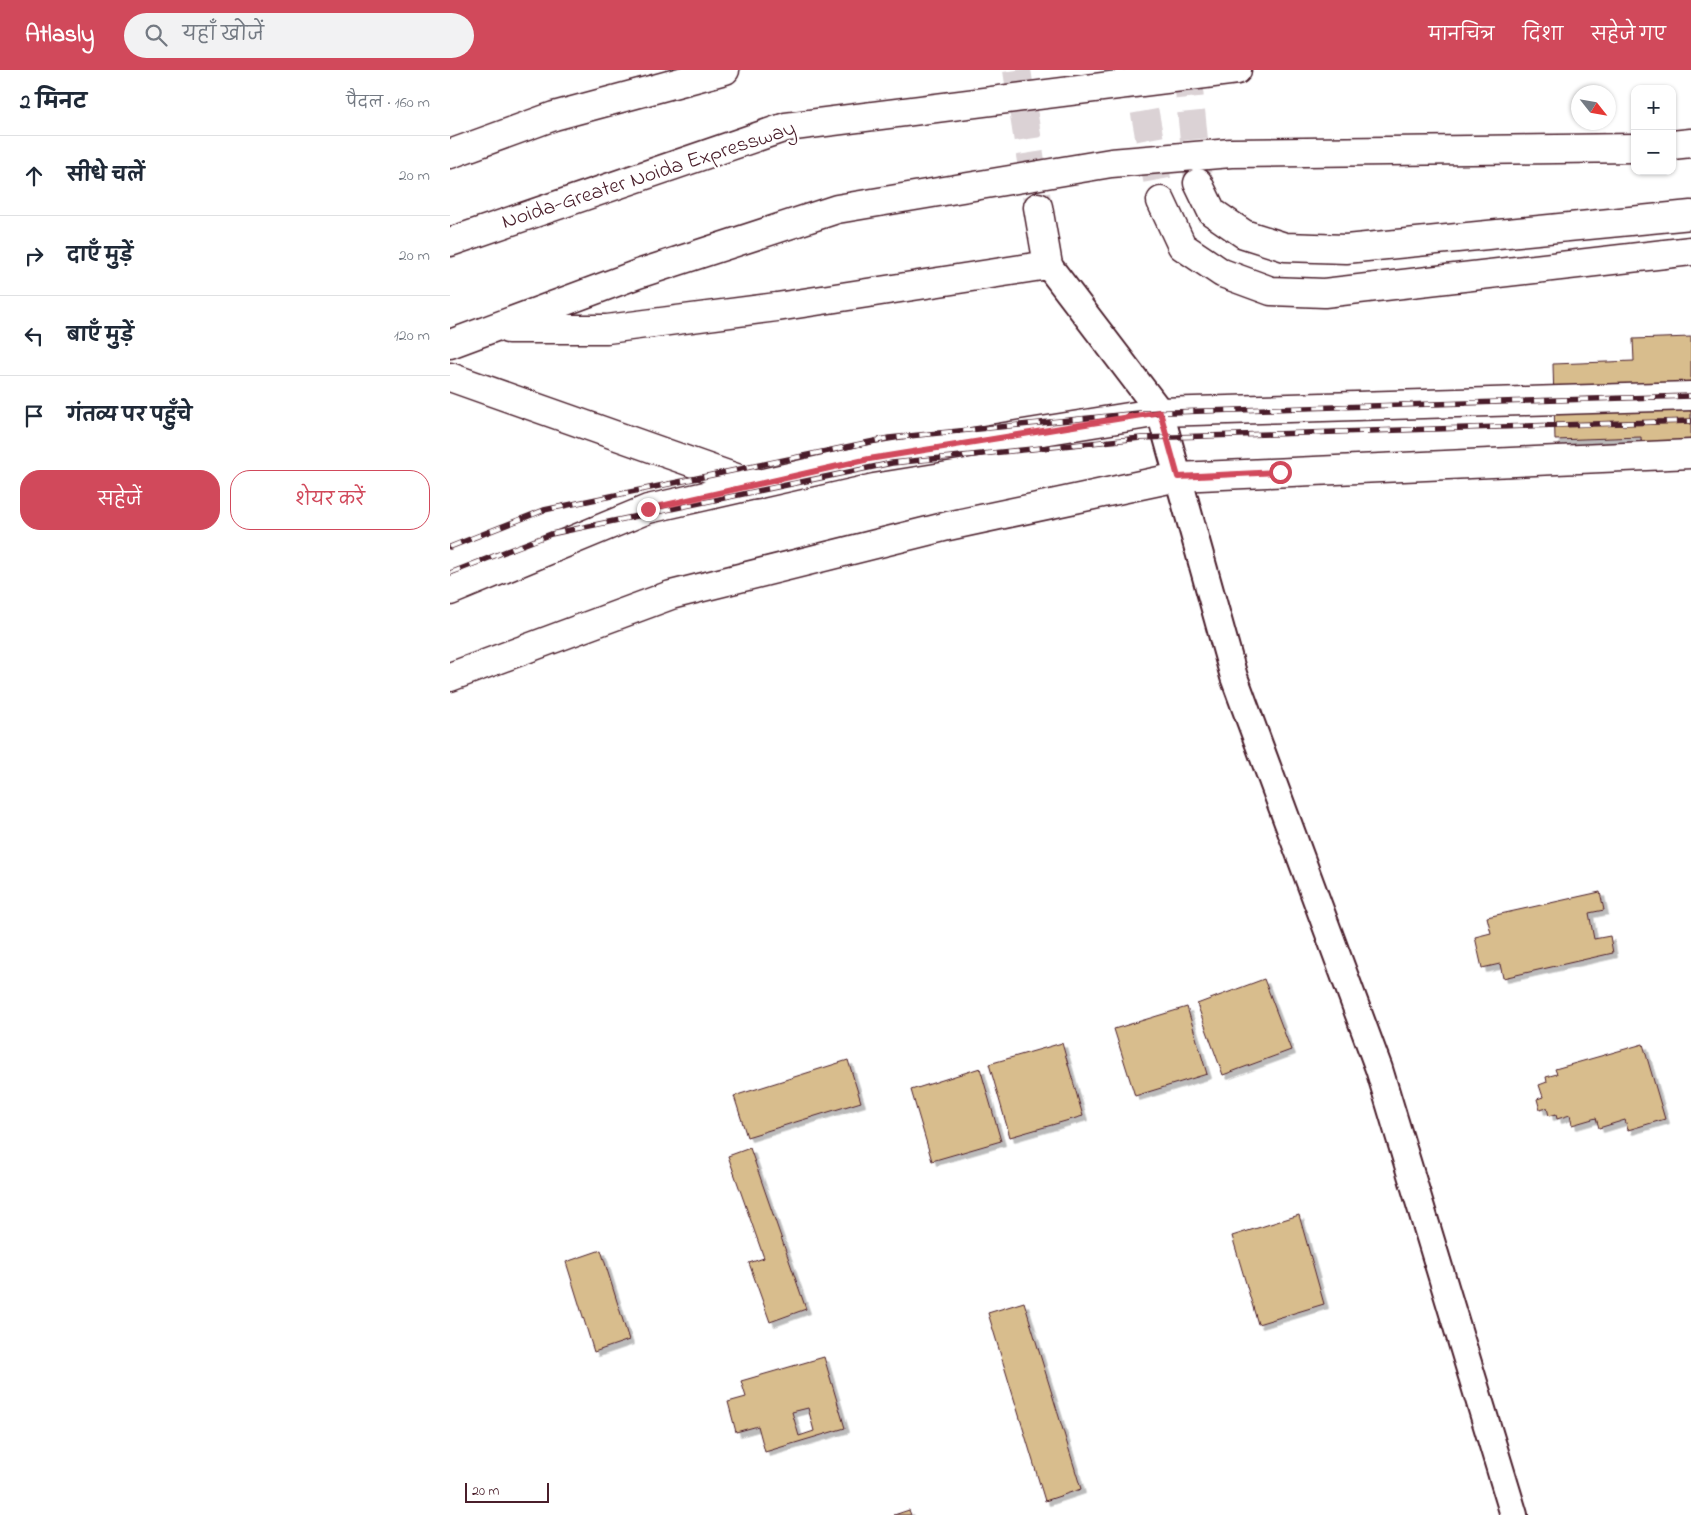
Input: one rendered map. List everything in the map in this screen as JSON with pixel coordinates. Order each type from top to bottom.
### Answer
[{"type":"main road","points":[[450,154],[554,116],[725,70]]},
{"type":"main road","name":"Noida-Greater Noida Expressway","points":[[450,242],[786,127],[1236,70]]},
{"type":"main road","points":[[1676,145],[1691,143]]},
{"type":"main road","points":[[450,344],[638,274],[837,209],[1111,163],[1231,153],[1631,148]]},
{"type":"main road","points":[[1198,183],[1212,212],[1244,234],[1285,247],[1346,249],[1691,215]]},
{"type":"main road","points":[[1161,201],[1182,246],[1222,273],[1271,291],[1324,293],[1691,252]]},
{"type":"main road","points":[[490,329],[607,329],[777,307],[1048,265],[1038,207]]},
{"type":"main road","points":[[450,377],[756,485]]},
{"type":"main road","points":[[450,591],[648,509],[869,459],[1160,412],[1691,396]]},
{"type":"main road","points":[[450,677],[671,595],[948,526],[1178,477],[1691,454]]},
{"type":"street","points":[[1048,265],[1160,412],[1234,677],[1379,1069],[1514,1515]]},
{"type":"building","points":[[1691,337],[1691,463],[1642,464],[1641,437],[1555,440],[1553,364],[1634,361],[1633,339]]},
{"type":"building","points":[[1600,892],[1604,910],[1589,913],[1594,939],[1610,936],[1613,953],[1503,978],[1500,964],[1482,968],[1475,937],[1491,933],[1487,917]]},
{"type":"building","points":[[1264,979],[1291,1050],[1223,1075],[1197,1004]]},
{"type":"building","points":[[1187,1007],[1207,1074],[1135,1096],[1114,1029]]},
{"type":"building","points":[[1062,1043],[1083,1116],[1010,1137],[989,1064]]},
{"type":"building","points":[[1643,1044],[1665,1119],[1628,1130],[1625,1120],[1599,1128],[1596,1118],[1572,1125],[1570,1115],[1557,1119],[1556,1114],[1549,1116],[1547,1108],[1540,1110],[1537,1099],[1543,1097],[1539,1085],[1547,1082],[1546,1077],[1557,1074],[1555,1069]]},
{"type":"building","points":[[848,1060],[861,1102],[747,1137],[734,1096]]},
{"type":"building","points":[[980,1068],[1001,1141],[932,1161],[911,1090]]},
{"type":"building","points":[[750,1148],[806,1309],[770,1322],[749,1263],[764,1258],[728,1156]]},
{"type":"building","points":[[1299,1215],[1324,1304],[1258,1324],[1232,1236]]},
{"type":"building","points":[[601,1250],[629,1340],[594,1352],[566,1262]]},
{"type":"building","points":[[1024,1302],[1081,1489],[1045,1501],[988,1313]]},
{"type":"building","points":[[824,1357],[845,1428],[765,1452],[758,1426],[736,1432],[728,1402],[746,1397],[741,1381]],"holes":[[[808,1408],[814,1431],[799,1436],[792,1412]]]},
{"type":"building","points":[[909,1510],[911,1515],[894,1515]]},
{"type":"tunnel","points":[[1017,70],[1038,207]]},
{"type":"tunnel","points":[[1137,70],[1161,201]]},
{"type":"tunnel","points":[[1187,70],[1198,180]]},
{"type":"railway","points":[[450,547],[544,510],[889,438],[1139,413],[1691,396]]},
{"type":"railway","points":[[450,573],[551,534],[892,463],[1141,438],[1691,421]]},
{"type":"route","points":[[648,509],[869,459],[1160,412],[1178,477],[1280,472]]}]
